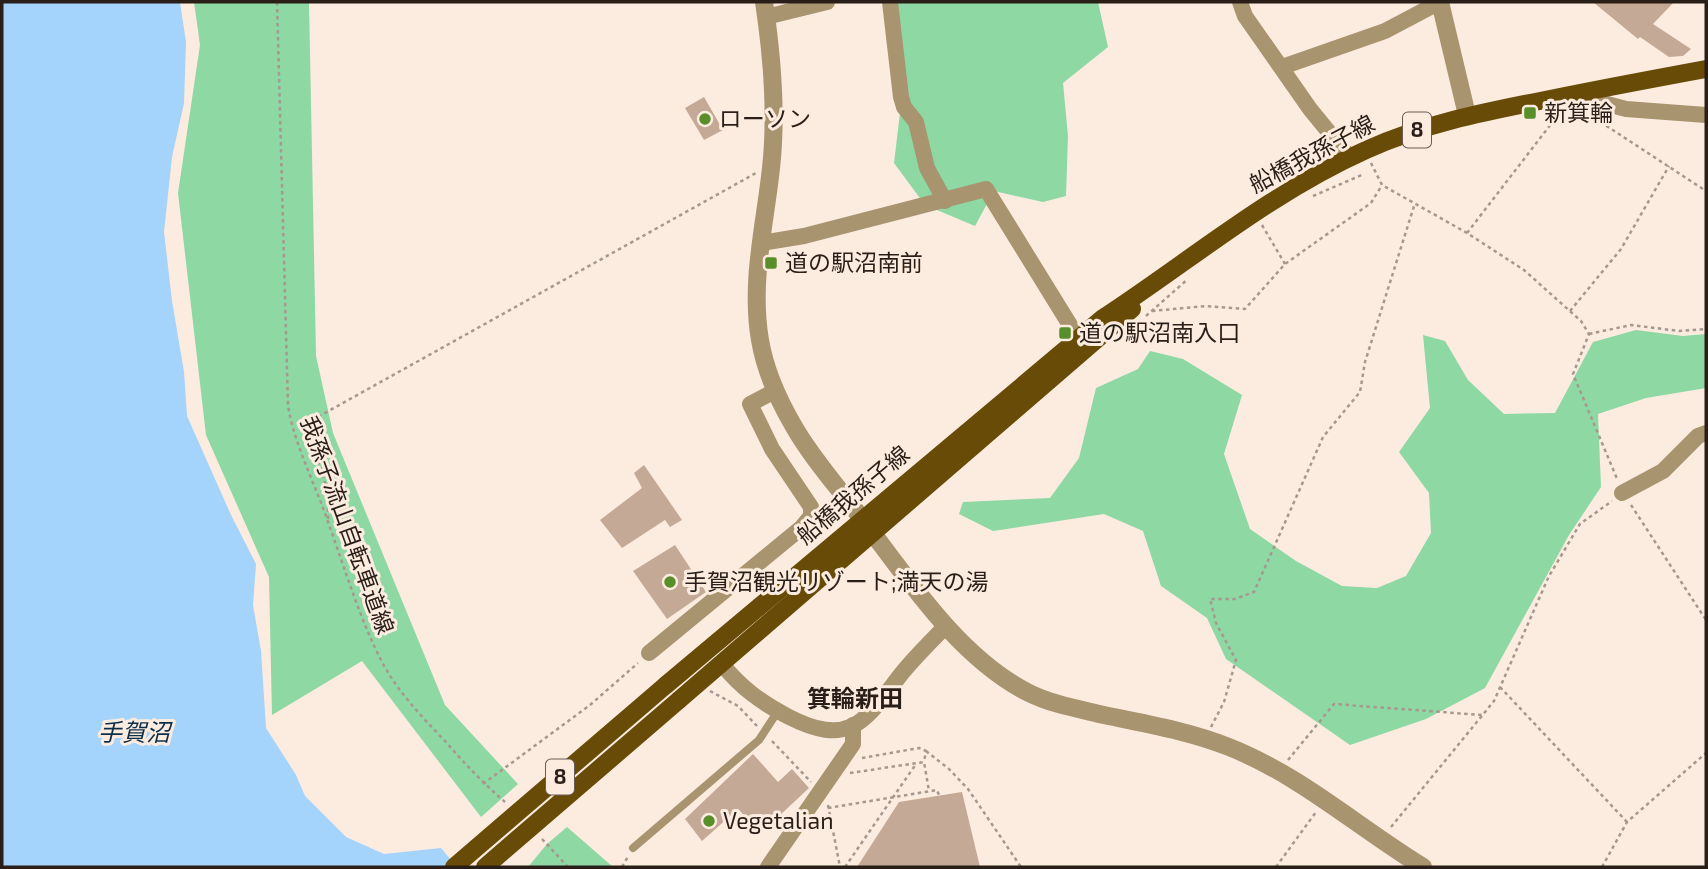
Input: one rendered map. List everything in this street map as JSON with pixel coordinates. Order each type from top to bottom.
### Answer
[{"type":"main road","name":"船橋我孫子線","points":[[454,867],[862,519],[1103,318],[1164,278],[1250,214],[1358,154],[1401,135],[1467,115],[1564,96],[1591,96],[1706,69]]},
{"type":"main road","name":"船橋我孫子線","points":[[485,867],[1112,328],[1164,278]]},
{"type":"street","points":[[827,2],[765,9],[772,96],[771,165],[756,305],[766,365],[775,391],[794,428],[873,534],[946,625],[965,647],[994,673],[1030,694],[1073,708],[1184,732],[1230,748],[1279,771],[1380,841],[1423,867]]},
{"type":"street","points":[[890,2],[901,97],[904,107],[916,122],[926,168],[945,201]]},
{"type":"street","points":[[1240,2],[1245,16],[1310,109],[1358,154]]},
{"type":"street","points":[[1283,67],[1385,30],[1440,2],[1467,115]]},
{"type":"street","points":[[1591,96],[1626,109],[1706,115]]},
{"type":"street","points":[[761,243],[804,236],[986,189],[1079,338]]},
{"type":"street","points":[[649,653],[802,528],[811,516],[811,507],[772,449],[750,404],[775,391]]},
{"type":"street","points":[[1622,493],[1663,471],[1698,436],[1706,433]]},
{"type":"street","points":[[722,664],[736,681],[758,700],[778,712],[806,726],[841,731],[864,720],[881,703],[902,673],[946,625]]},
{"type":"street","points":[[768,867],[823,803],[853,744],[853,725]]},
{"type":"lane","points":[[633,848],[759,740],[778,712]]},
{"type":"path","name":"我孫子流山自転車道線","points":[[277,2],[288,407],[295,440],[328,521],[363,620],[383,663],[411,705],[484,784],[504,801]]},
{"type":"path","points":[[1467,233],[1560,113],[1565,102],[1564,96]]},
{"type":"path","points":[[1591,96],[1599,121],[1706,191]]},
{"type":"path","points":[[1358,154],[1382,185],[1467,233],[1524,270],[1581,321],[1589,334]]},
{"type":"path","points":[[328,521],[327,493],[307,423],[771,165]]},
{"type":"path","points":[[1570,311],[1621,249],[1669,166]]},
{"type":"path","points":[[1313,196],[1364,174]]},
{"type":"path","points":[[1152,311],[1206,306],[1245,309],[1285,264],[1371,203],[1382,185]]},
{"type":"path","points":[[1204,739],[1224,702],[1236,660],[1216,623],[1210,599],[1234,599],[1254,592],[1323,437],[1360,392],[1365,362],[1415,203]]},
{"type":"path","points":[[1253,230],[1262,225],[1285,264]]},
{"type":"path","points":[[1142,319],[1191,276]]},
{"type":"path","points":[[1589,334],[1631,326],[1678,331],[1706,328]]},
{"type":"path","points":[[1589,334],[1573,374],[1622,493],[1706,620]]},
{"type":"path","points":[[1380,841],[1494,701],[1549,576],[1580,524],[1622,493]]},
{"type":"path","points":[[484,784],[590,705],[649,653]]},
{"type":"path","points":[[1500,687],[1627,822]]},
{"type":"path","points":[[1279,771],[1334,705],[1483,715]]},
{"type":"path","points":[[856,759],[919,748],[926,751],[968,789],[1021,867]]},
{"type":"path","points":[[926,751],[924,762],[929,792]]},
{"type":"path","points":[[1602,867],[1627,822],[1706,753]]},
{"type":"path","points":[[850,766],[845,774],[924,762]]},
{"type":"path","points":[[842,867],[916,764]]},
{"type":"path","points":[[842,867],[823,803],[893,799],[937,790],[939,794]]},
{"type":"path","points":[[1276,867],[1324,801]]},
{"type":"path","points":[[547,844],[568,867]]},
{"type":"green space","points":[[194,2],[309,2],[316,356],[333,433],[445,705],[518,784],[481,817],[362,661],[272,715],[269,577],[206,435],[178,193],[200,45]]},
{"type":"green space","points":[[891,2],[1098,2],[1108,47],[1063,83],[1068,136],[1066,196],[1043,202],[994,191],[975,226],[925,205],[894,163],[900,113]]},
{"type":"green space","points":[[1636,330],[1683,336],[1706,334],[1706,388],[1646,398],[1598,414],[1601,487],[1569,535],[1485,688],[1426,719],[1350,745],[1226,659],[1207,618],[1161,586],[1143,531],[1104,514],[993,531],[959,514],[963,502],[1050,498],[1079,458],[1096,388],[1138,369],[1150,351],[1183,359],[1242,395],[1224,454],[1250,529],[1296,561],[1342,586],[1377,588],[1406,576],[1431,533],[1429,493],[1399,452],[1430,408],[1423,335],[1445,341],[1468,380],[1504,414],[1555,413],[1593,342]]},
{"type":"green space","points":[[567,827],[613,867],[528,867],[547,844]]},
{"type":"water","name":"手賀沼","points":[[2,2],[180,2],[186,42],[184,103],[172,157],[164,232],[172,301],[184,372],[187,416],[256,564],[253,605],[261,651],[266,728],[296,775],[305,796],[346,837],[384,854],[441,848],[457,867],[2,867]]},
{"type":"building","points":[[1593,2],[1674,2],[1653,24],[1691,49],[1683,56],[1669,57],[1640,37],[1638,39]]},
{"type":"building","points":[[704,97],[723,130],[704,140],[685,108]]},
{"type":"building","points":[[644,465],[682,520],[670,527],[665,520],[622,548],[600,520],[642,488],[634,473]]},
{"type":"building","name":"手賀沼観光リゾート;満天の湯","points":[[675,545],[706,592],[667,619],[633,571]]},
{"type":"building","points":[[753,754],[778,782],[792,769],[809,788],[761,833],[738,809],[702,841],[685,819]]},
{"type":"building","points":[[962,792],[980,867],[857,867],[899,802]]},
{"type":"place","name":"新箕輪","points":[[1530,113]]},
{"type":"place","name":"ローソン","points":[[705,119]]},
{"type":"place","name":"道の駅沼南前","points":[[771,263]]},
{"type":"place","name":"道の駅沼南入口","points":[[1065,333]]},
{"type":"place","name":"手賀沼観光リゾート;満天の湯","points":[[670,582]]},
{"type":"place","name":"Vegetalian","points":[[709,821]]},
{"type":"district","name":"箕輪新田","points":[[855,699]]}]
